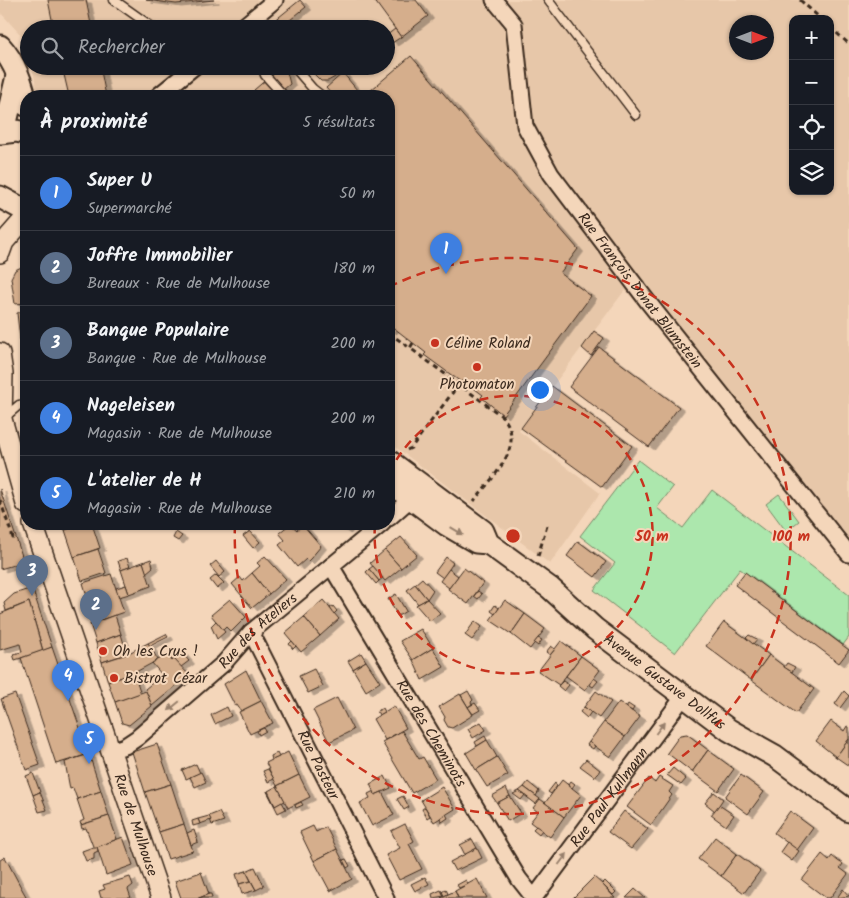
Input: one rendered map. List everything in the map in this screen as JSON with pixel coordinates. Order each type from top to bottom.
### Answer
[{"type":"main road","points":[[0,46],[23,90]]},
{"type":"main road","points":[[17,76],[2,132],[20,133]]},
{"type":"main road","points":[[0,196],[20,208]]},
{"type":"main road","name":"Avenue Gustave Dollfus","points":[[395,466],[483,531],[488,543]]},
{"type":"main road","name":"Avenue Gustave Dollfus","points":[[395,487],[447,525],[476,542],[488,543],[550,588],[595,630],[741,738],[781,760],[849,811]]},
{"type":"street","points":[[251,20],[275,0]]},
{"type":"street","name":"Rue François Donat Blumstein","points":[[494,0],[514,24],[524,126],[550,174],[648,302],[849,554]]},
{"type":"street","points":[[165,90],[184,75]]},
{"type":"street","points":[[0,253],[4,242],[20,224]]},
{"type":"street","points":[[0,353],[3,374],[1,419],[20,484]]},
{"type":"street","points":[[395,513],[416,494],[433,502],[444,503]]},
{"type":"street","name":"Rue de Mulhouse","points":[[35,530],[161,898]]},
{"type":"street","name":"Rue des Ateliers","points":[[110,751],[125,746],[137,738],[224,663],[251,632],[375,530]]},
{"type":"street","name":"Rue des Cheminots","points":[[332,566],[519,879],[534,898]]},
{"type":"street","name":"Rue Pasteur","points":[[251,632],[386,898]]},
{"type":"street","name":"Rue Paul Kullmann","points":[[534,898],[684,696]]},
{"type":"lane","points":[[114,0],[143,20]]},
{"type":"lane","points":[[548,0],[636,115]]},
{"type":"lane","points":[[265,75],[279,90]]},
{"type":"lane","points":[[300,75],[313,90]]},
{"type":"lane","points":[[1,419],[20,405]]},
{"type":"path","points":[[800,0],[817,15]]},
{"type":"path","points":[[834,31],[849,44]]},
{"type":"path","points":[[395,337],[503,417],[512,433],[509,453],[470,508]]},
{"type":"path","points":[[410,348],[414,343]]},
{"type":"path","points":[[419,437],[459,384]]},
{"type":"path","points":[[0,500],[12,538],[16,538]]},
{"type":"path","points":[[538,556],[548,522]]},
{"type":"shaded area","points":[[0,0],[849,0],[849,543],[625,290],[519,431],[600,493],[550,564],[395,447],[395,90],[37,90],[34,75],[395,75],[395,20],[20,20],[20,34],[0,12]]},
{"type":"green space","points":[[638,460],[673,487],[657,508],[683,528],[712,490],[849,595],[849,637],[843,645],[740,569],[675,653],[594,590],[615,563],[580,536]]},
{"type":"green space","points":[[779,494],[799,521],[786,531],[766,504]]},
{"type":"building","points":[[48,0],[86,0],[90,20],[52,20]]},
{"type":"building","points":[[146,0],[214,0],[176,4]]},
{"type":"building","points":[[300,0],[306,7],[290,20],[275,20]]},
{"type":"building","points":[[374,0],[416,0],[428,16],[401,37],[395,29],[395,20],[389,20]]},
{"type":"building","points":[[395,29],[401,37],[395,41]]},
{"type":"building","points":[[411,56],[578,249],[560,273],[591,296],[503,415],[481,397],[483,395],[463,380],[461,382],[424,355],[426,353],[395,329],[395,90],[371,90],[389,75],[395,75],[395,70]]},
{"type":"building","points":[[64,75],[102,75],[105,90],[68,90]]},
{"type":"building","points":[[272,75],[288,75],[290,84],[283,90],[254,90]]},
{"type":"building","points":[[315,75],[335,75],[328,81],[321,81]]},
{"type":"building","points":[[341,75],[345,75],[357,90],[328,90],[326,88]]},
{"type":"building","points":[[20,268],[20,304],[15,304],[11,278],[15,270]]},
{"type":"building","points":[[17,313],[20,313],[20,339]]},
{"type":"building","points":[[594,331],[604,338],[591,356],[582,348]]},
{"type":"building","points":[[599,347],[679,407],[649,447],[569,387]]},
{"type":"building","points":[[552,386],[632,446],[602,487],[521,428]]},
{"type":"building","points":[[0,489],[24,562],[0,569]]},
{"type":"building","points":[[65,530],[94,530],[100,548],[74,557]]},
{"type":"building","points":[[283,530],[307,530],[321,546],[308,561],[306,559],[297,567],[279,545],[285,540],[279,533]]},
{"type":"building","points":[[250,531],[260,542],[253,548],[243,536]]},
{"type":"building","points":[[176,532],[182,536],[178,541],[173,538]]},
{"type":"building","points":[[401,537],[417,555],[401,568],[385,550]]},
{"type":"building","points":[[578,541],[606,562],[595,577],[567,556]]},
{"type":"building","points":[[98,549],[106,573],[82,581],[74,557]]},
{"type":"building","points":[[385,550],[401,568],[385,581],[370,563]]},
{"type":"building","points":[[265,556],[286,579],[269,594],[252,573],[260,566],[257,563]]},
{"type":"building","points":[[446,557],[453,563],[443,578],[435,572]]},
{"type":"building","points":[[127,558],[130,567],[121,570],[118,561]]},
{"type":"building","points":[[151,559],[153,567],[146,573],[143,562]]},
{"type":"building","points":[[216,561],[225,572],[219,577],[210,566]]},
{"type":"building","points":[[143,562],[151,586],[129,594],[121,570]]},
{"type":"building","points":[[373,566],[383,578],[379,581],[369,569]]},
{"type":"building","points":[[464,568],[483,583],[468,604],[448,589]]},
{"type":"building","points":[[369,569],[379,581],[376,584],[366,572]]},
{"type":"building","points":[[449,569],[458,576],[449,588],[440,581]]},
{"type":"building","points":[[745,572],[849,650],[839,663],[735,585]]},
{"type":"building","points":[[252,573],[269,594],[252,608],[232,584],[240,577],[243,581]]},
{"type":"building","points":[[111,574],[124,612],[95,622],[83,583]]},
{"type":"building","points":[[216,575],[224,583],[217,589],[210,580]]},
{"type":"building","points":[[422,578],[433,590],[427,599],[415,584]]},
{"type":"building","points":[[415,584],[427,599],[418,604],[407,590]]},
{"type":"building","points":[[126,585],[129,594],[119,597],[116,588]]},
{"type":"building","points":[[32,588],[52,647],[43,651],[29,602],[6,611],[4,603],[14,594]]},
{"type":"building","points":[[478,591],[482,594],[478,599],[474,596]]},
{"type":"building","points":[[396,594],[406,611],[398,616],[388,599]]},
{"type":"building","points":[[230,599],[246,617],[231,632],[226,627],[223,630],[211,615]]},
{"type":"building","points":[[427,599],[440,613],[430,621],[416,605]]},
{"type":"building","points":[[323,600],[339,619],[320,636],[304,617]]},
{"type":"building","points":[[505,600],[525,614],[511,634],[490,620]]},
{"type":"building","points":[[29,602],[43,651],[15,660],[13,654],[22,652],[20,644],[0,650],[0,614]]},
{"type":"building","points":[[495,605],[499,608],[495,614],[491,611]]},
{"type":"building","points":[[333,606],[337,611],[334,614],[330,608]]},
{"type":"building","points":[[525,614],[545,629],[530,649],[511,634]]},
{"type":"building","points":[[115,615],[121,634],[96,643],[90,624]]},
{"type":"building","points":[[304,617],[320,636],[301,652],[285,633]]},
{"type":"building","points":[[216,621],[225,632],[217,639],[211,626]]},
{"type":"building","points":[[475,621],[482,627],[472,640],[465,635]]},
{"type":"building","points":[[724,622],[769,655],[751,680],[706,646]]},
{"type":"building","points":[[421,629],[433,648],[413,660],[400,641]]},
{"type":"building","points":[[121,634],[127,654],[102,662],[96,643]]},
{"type":"building","points":[[166,634],[168,637],[150,646],[148,643]]},
{"type":"building","points":[[749,635],[757,639],[753,644],[746,638]]},
{"type":"building","points":[[538,638],[542,640],[538,646],[534,643]]},
{"type":"building","points":[[292,641],[296,646],[293,649],[289,644]]},
{"type":"building","points":[[561,641],[581,656],[559,685],[538,671]]},
{"type":"building","points":[[148,643],[158,660],[134,673],[108,682],[102,662],[127,654]]},
{"type":"building","points":[[551,646],[555,649],[550,655],[546,652]]},
{"type":"building","points":[[52,647],[89,754],[56,764],[21,658]]},
{"type":"building","points":[[433,648],[444,667],[422,680],[413,660]]},
{"type":"building","points":[[179,649],[189,661],[181,667],[167,656]]},
{"type":"building","points":[[361,653],[366,661],[353,669],[348,661]]},
{"type":"building","points":[[167,655],[172,661],[174,659],[189,675],[152,706],[145,689],[162,675],[152,663]]},
{"type":"building","points":[[769,655],[814,689],[796,713],[751,680]]},
{"type":"building","points":[[581,656],[600,670],[585,690],[566,676]]},
{"type":"building","points":[[366,661],[380,682],[366,691],[353,669]]},
{"type":"building","points":[[787,663],[795,667],[792,672],[784,667]]},
{"type":"building","points":[[314,669],[323,686],[308,693],[299,676]]},
{"type":"building","points":[[246,670],[261,701],[241,711],[237,705],[235,706],[224,684]]},
{"type":"building","points":[[134,673],[141,694],[115,702],[108,682]]},
{"type":"building","points":[[594,678],[598,681],[593,687],[590,685]]},
{"type":"building","points":[[563,681],[569,685],[564,691],[558,686]]},
{"type":"building","points":[[146,691],[152,706],[129,725],[122,723],[115,702]]},
{"type":"building","points":[[468,691],[473,700],[472,704],[468,707],[461,695]]},
{"type":"building","points":[[596,691],[611,702],[599,718],[584,707]]},
{"type":"building","points":[[844,691],[849,696],[840,708],[835,704]]},
{"type":"building","points":[[15,694],[40,765],[26,770],[1,699]]},
{"type":"building","points":[[460,694],[473,715],[452,728],[448,727],[439,707]]},
{"type":"building","points":[[337,698],[353,730],[329,742],[313,710]]},
{"type":"building","points":[[261,701],[273,723],[250,734],[239,712]]},
{"type":"building","points":[[619,702],[640,717],[625,737],[604,722]]},
{"type":"building","points":[[475,703],[480,710],[473,714],[468,707]]},
{"type":"building","points":[[628,704],[634,708],[632,711],[626,707]]},
{"type":"building","points":[[394,706],[406,728],[385,740],[373,719]]},
{"type":"building","points":[[227,707],[231,716],[215,724],[211,715]]},
{"type":"building","points":[[584,707],[591,712],[587,718],[580,712]]},
{"type":"building","points":[[383,708],[385,712],[379,715],[377,711]]},
{"type":"building","points":[[831,721],[844,731],[847,726],[849,727],[849,739],[836,757],[816,741]]},
{"type":"building","points":[[481,722],[486,730],[473,738],[468,729]]},
{"type":"building","points":[[604,722],[625,737],[610,757],[589,742]]},
{"type":"building","points":[[264,728],[266,731],[259,735],[257,731]]},
{"type":"building","points":[[402,731],[419,759],[423,757],[436,779],[412,793],[382,742]]},
{"type":"building","points":[[687,734],[708,750],[692,772],[667,753],[680,735]]},
{"type":"building","points":[[485,736],[487,740],[477,746],[475,742]]},
{"type":"building","points":[[849,739],[849,766],[836,757]]},
{"type":"building","points":[[487,740],[497,757],[476,770],[466,753]]},
{"type":"building","points":[[589,742],[595,746],[593,749],[587,745]]},
{"type":"building","points":[[157,744],[171,784],[145,792],[132,752]]},
{"type":"building","points":[[708,750],[734,769],[718,791],[692,772]]},
{"type":"building","points":[[288,752],[299,775],[277,786],[266,763]]},
{"type":"building","points":[[277,753],[279,757],[272,760],[271,756]]},
{"type":"building","points":[[89,754],[101,791],[77,799],[73,788],[70,789],[65,762]]},
{"type":"building","points":[[497,757],[508,775],[487,787],[476,770]]},
{"type":"building","points":[[586,759],[600,770],[595,777],[580,766]]},
{"type":"building","points":[[196,764],[200,773],[186,779],[182,770]]},
{"type":"building","points":[[673,768],[686,779],[681,785],[667,775]]},
{"type":"building","points":[[268,769],[274,779],[268,782],[263,771]]},
{"type":"building","points":[[201,772],[206,782],[195,787],[190,777]]},
{"type":"building","points":[[33,773],[40,792],[33,795],[26,776]]},
{"type":"building","points":[[299,775],[310,797],[288,808],[277,786]]},
{"type":"building","points":[[741,775],[764,792],[748,814],[725,797]]},
{"type":"building","points":[[385,776],[391,788],[375,795],[370,784]]},
{"type":"building","points":[[659,777],[673,786],[669,792],[672,795],[651,825],[627,807],[649,778],[655,783]]},
{"type":"building","points":[[562,780],[581,795],[564,817],[545,803]]},
{"type":"building","points":[[571,781],[575,784],[572,788],[568,785]]},
{"type":"building","points":[[528,782],[539,791],[536,796],[524,787]]},
{"type":"building","points":[[555,783],[557,786],[551,794],[548,792]]},
{"type":"building","points":[[171,784],[184,824],[159,832],[145,792]]},
{"type":"building","points":[[277,786],[285,801],[275,806],[268,791]]},
{"type":"building","points":[[442,787],[455,809],[434,822],[421,800]]},
{"type":"building","points":[[524,787],[540,799],[536,804],[519,791]]},
{"type":"building","points":[[506,788],[510,796],[497,803],[492,796]]},
{"type":"building","points":[[101,791],[109,816],[81,825],[80,822],[84,820],[77,799]]},
{"type":"building","points":[[267,791],[275,806],[282,802],[286,809],[278,813]]},
{"type":"building","points":[[374,791],[375,795],[382,792],[394,815],[372,826],[360,803],[370,798],[368,794]]},
{"type":"building","points":[[519,791],[525,795],[521,800],[513,794]]},
{"type":"building","points":[[40,792],[47,810],[39,812],[33,795]]},
{"type":"building","points":[[714,792],[723,799],[715,811],[705,803]]},
{"type":"building","points":[[403,796],[409,807],[404,810],[397,799]]},
{"type":"building","points":[[510,796],[521,813],[508,821],[497,803]]},
{"type":"building","points":[[540,799],[564,817],[550,837],[530,822],[538,812],[533,808]]},
{"type":"building","points":[[301,802],[303,805],[296,808],[295,805]]},
{"type":"building","points":[[719,805],[734,815],[726,826],[711,815]]},
{"type":"building","points":[[425,807],[430,816],[427,818],[422,809]]},
{"type":"building","points":[[624,811],[648,829],[631,849],[608,832]]},
{"type":"building","points":[[790,811],[813,828],[797,850],[774,833]]},
{"type":"building","points":[[219,812],[224,821],[212,825],[209,816]]},
{"type":"building","points":[[446,814],[448,818],[442,822],[440,818]]},
{"type":"building","points":[[109,816],[117,839],[94,849],[86,828],[82,829],[81,825]]},
{"type":"building","points":[[209,816],[211,820],[200,824],[198,819]]},
{"type":"building","points":[[198,819],[200,824],[193,826],[192,821]]},
{"type":"building","points":[[184,824],[193,851],[168,859],[159,832]]},
{"type":"building","points":[[405,824],[414,841],[409,844],[422,869],[399,880],[386,855],[400,848],[391,831]]},
{"type":"building","points":[[313,826],[316,832],[326,827],[337,849],[314,861],[300,832]]},
{"type":"building","points":[[536,826],[542,830],[539,834],[533,829]]},
{"type":"building","points":[[194,830],[198,842],[191,845],[187,833]]},
{"type":"building","points":[[123,837],[133,865],[106,875],[97,847]]},
{"type":"building","points":[[715,837],[737,854],[721,876],[698,859]]},
{"type":"building","points":[[472,839],[477,848],[465,855],[460,845]]},
{"type":"building","points":[[787,842],[799,851],[792,861],[780,852]]},
{"type":"building","points":[[97,847],[98,851],[94,853],[94,859],[86,861],[82,851]]},
{"type":"building","points":[[477,848],[482,858],[455,871],[450,862]]},
{"type":"building","points":[[337,849],[352,879],[330,891],[314,861]]},
{"type":"building","points":[[737,854],[760,871],[744,893],[721,876]]},
{"type":"building","points":[[822,854],[829,860],[832,856],[843,864],[840,868],[848,874],[830,898],[826,898],[802,880]]},
{"type":"building","points":[[5,857],[27,898],[0,898],[0,860]]},
{"type":"building","points":[[346,859],[350,866],[347,868],[343,860]]},
{"type":"building","points":[[255,867],[264,886],[256,890],[246,871]]},
{"type":"building","points":[[246,871],[251,881],[239,884],[236,874]]},
{"type":"building","points":[[201,872],[209,894],[199,898],[181,898],[175,881]]},
{"type":"building","points":[[130,877],[133,885],[128,889],[131,898],[101,898],[99,891],[105,889],[103,885]]},
{"type":"building","points":[[425,877],[429,884],[415,891],[411,884]]},
{"type":"building","points":[[594,877],[615,898],[573,898]]},
{"type":"building","points":[[477,879],[487,898],[458,898],[455,891]]},
{"type":"building","points":[[466,880],[468,884],[459,888],[457,885]]},
{"type":"building","points":[[251,881],[256,890],[242,894],[239,884]]},
{"type":"building","points":[[605,881],[616,892],[613,895],[602,884]]},
{"type":"building","points":[[446,889],[448,894],[444,896],[442,892]]},
{"type":"building","points":[[635,889],[645,898],[626,898]]},
{"type":"building","points":[[843,889],[849,896],[837,898]]},
{"type":"building","points":[[441,890],[444,896],[433,898],[432,894]]},
{"type":"building","points":[[455,891],[458,898],[441,898],[444,896]]},
{"type":"building","points":[[211,894],[212,898],[199,898]]},
{"type":"place","name":"Super U","points":[[446,274]]},
{"type":"place","name":"Céline Roland","points":[[435,343]]},
{"type":"place","name":"Photomaton","points":[[477,367]]},
{"type":"place","name":"Banque Populaire","points":[[32,596]]},
{"type":"place","name":"Joffre Immobilier","points":[[96,630]]},
{"type":"place","name":"Oh les Crus !","points":[[103,651]]},
{"type":"place","name":"Bistrot Cézar","points":[[114,678]]},
{"type":"place","name":"Nageleisen","points":[[68,701]]},
{"type":"place","name":"L'atelier de H","points":[[89,764]]}]
